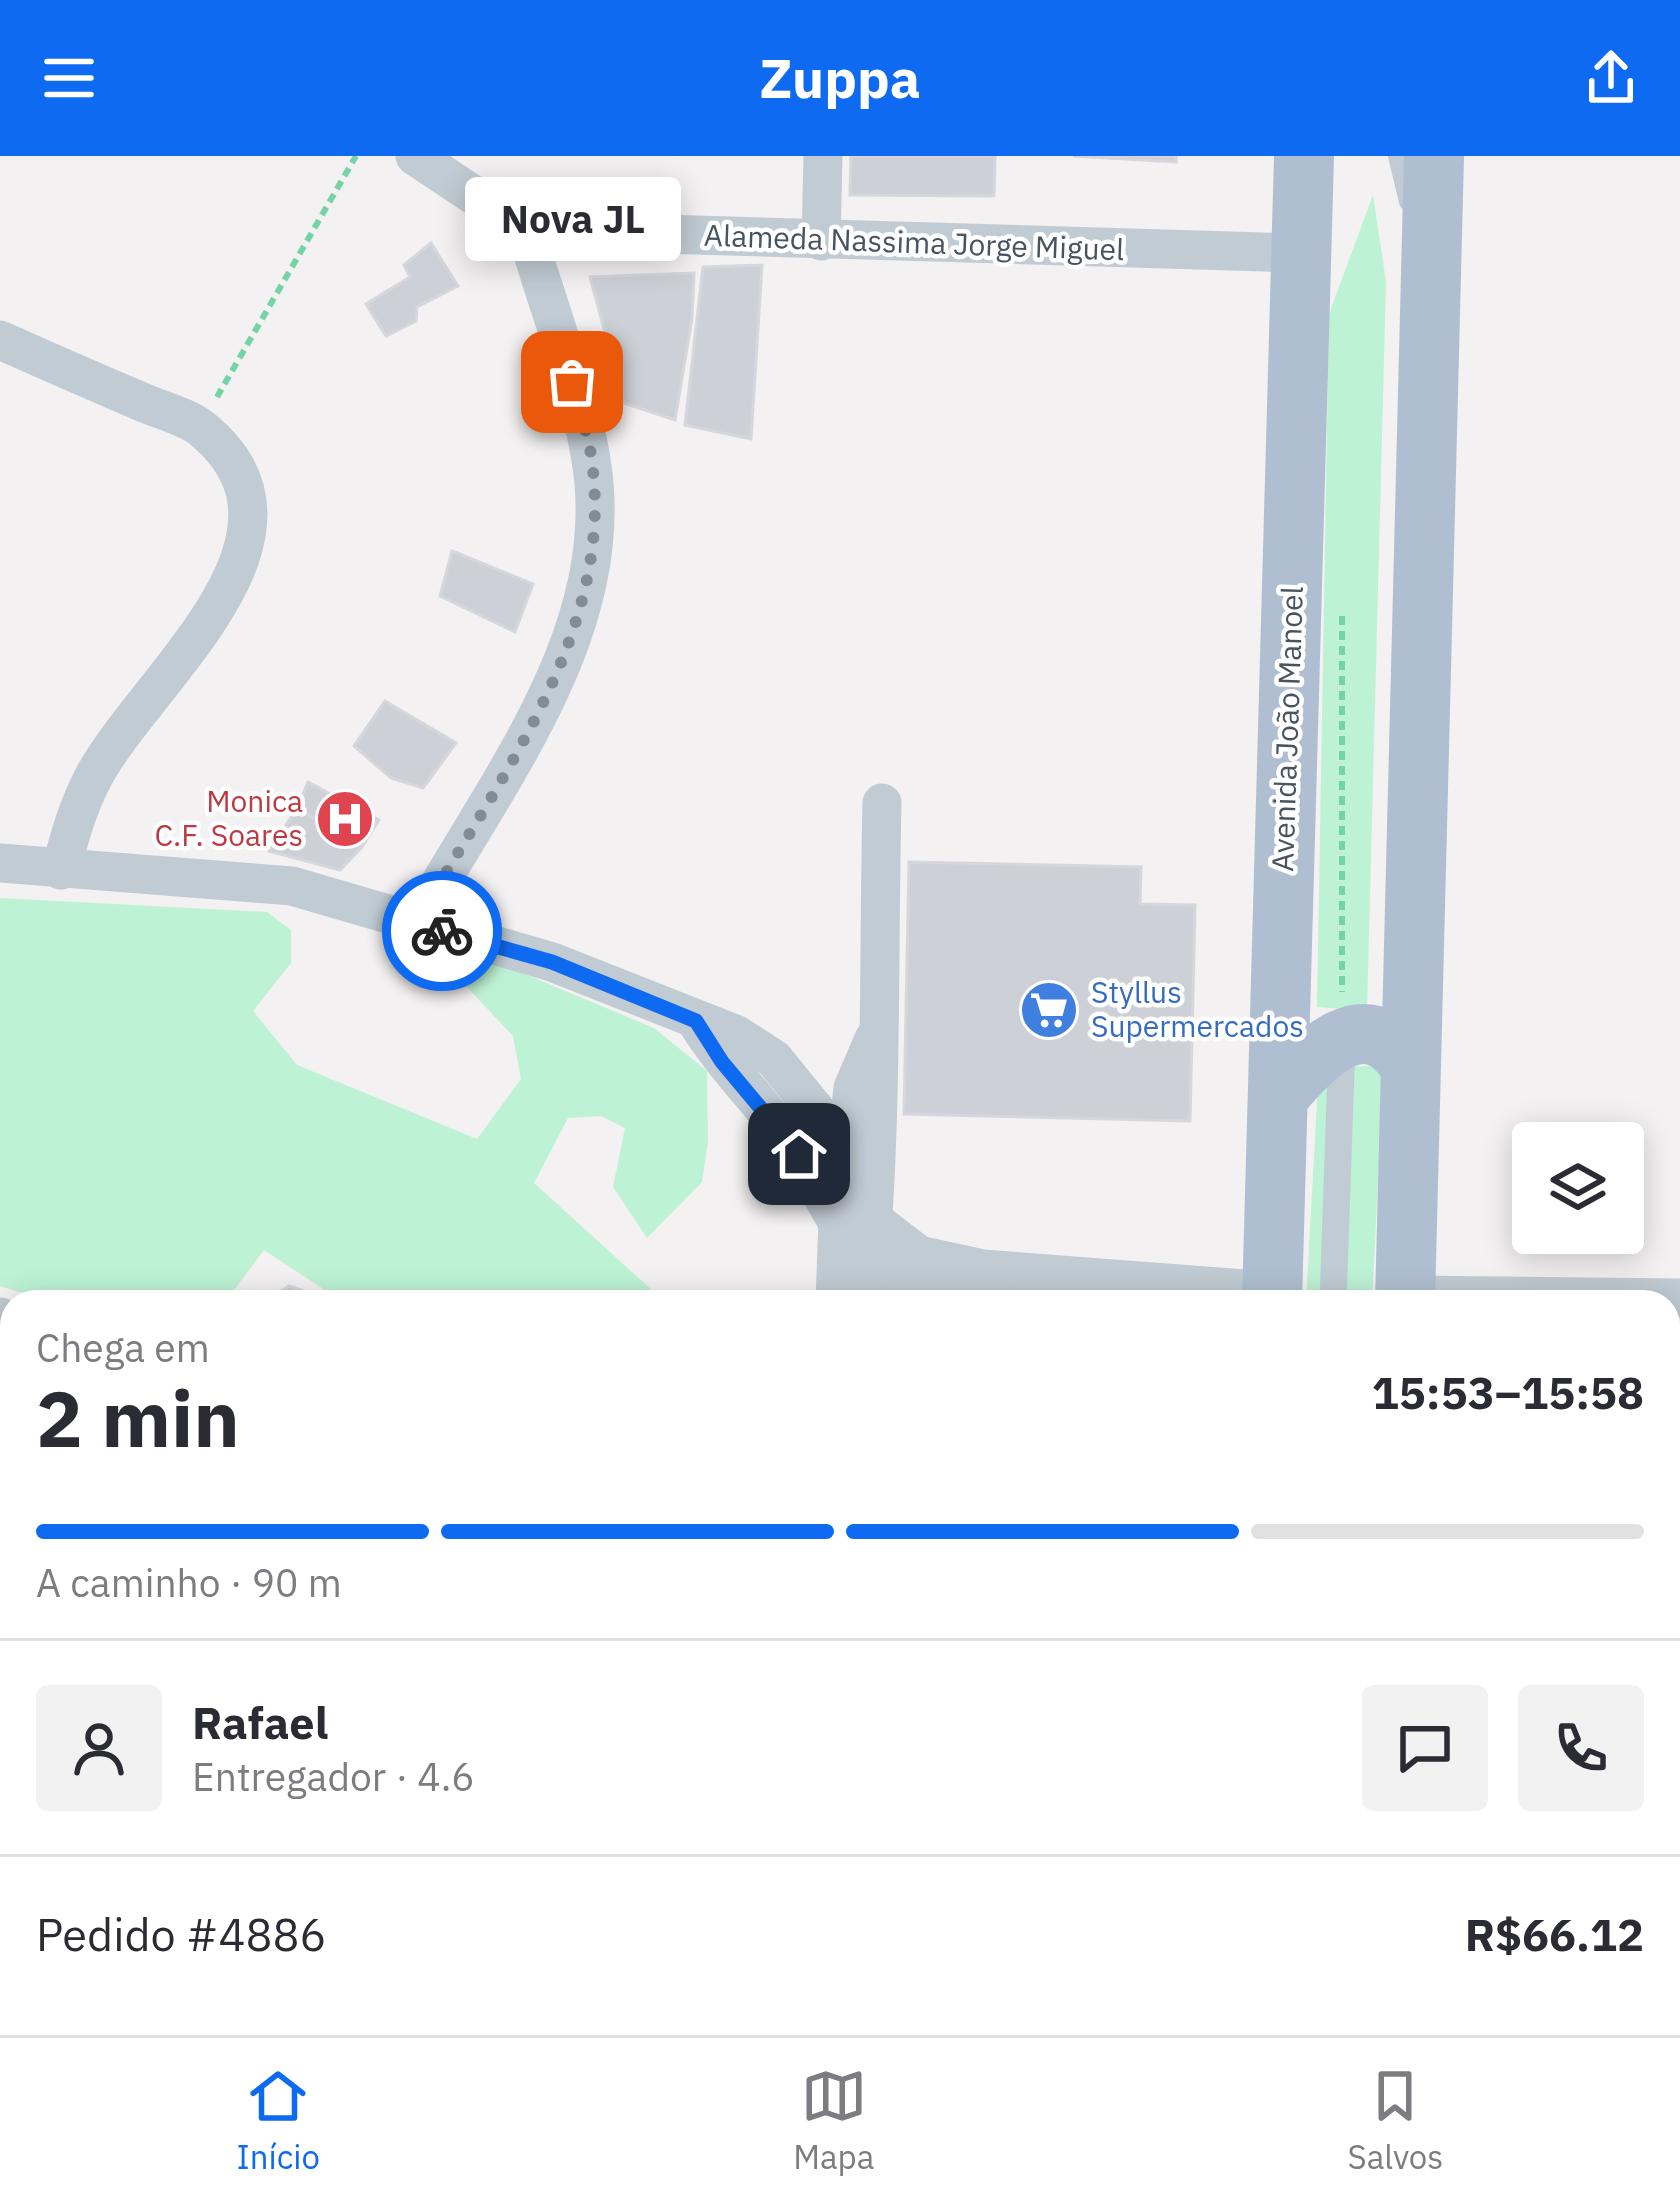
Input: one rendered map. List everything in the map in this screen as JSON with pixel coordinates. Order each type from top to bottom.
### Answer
[{"type":"main road","points":[[1405,1290],[1434,156]]},
{"type":"main road","name":"Avenida João Manoel","points":[[1272,1290],[1308,202]]},
{"type":"main road","points":[[1278,1097],[1311,1055],[1342,1038],[1374,1038],[1402,1054],[1410,1066]]},
{"type":"street","points":[[415,156],[526,230],[592,462],[593,531],[581,601],[554,681],[417,923]]},
{"type":"street","points":[[821,242],[823,156]]},
{"type":"street","name":"Alameda Nassima Jorge Miguel","points":[[526,230],[821,242],[1308,202]]},
{"type":"street","points":[[0,340],[199,427],[238,471],[252,508],[245,549],[182,656],[95,774],[71,828],[61,870]]},
{"type":"street","points":[[838,1290],[881,1082],[876,1034],[882,803]]},
{"type":"street","points":[[0,863],[292,886],[552,962],[737,1035],[788,1074],[845,1158]]},
{"type":"street","points":[[696,1021],[722,1062],[855,1220],[919,1255],[983,1269],[1208,1290]]},
{"type":"street","points":[[876,1034],[859,1070],[845,1158],[867,1284],[924,1290]]},
{"type":"street","points":[[1333,1290],[1342,1038]]},
{"type":"street","points":[[788,1074],[829,1078],[859,1070]]},
{"type":"lane","points":[[1397,156],[1430,301]]},
{"type":"path","points":[[199,427],[356,156]]},
{"type":"green space","points":[[1373,195],[1386,282],[1367,1011],[1317,1007],[1329,314]]},
{"type":"green space","points":[[0,898],[267,912],[291,930],[291,963],[253,1011],[297,1065],[477,1139],[521,1079],[513,1036],[465,985],[477,954],[654,1028],[707,1071],[708,1141],[702,1182],[647,1238],[613,1187],[625,1128],[601,1116],[568,1118],[534,1183],[652,1290],[325,1290],[264,1250],[234,1290],[13,1290],[0,1286]]},
{"type":"green space","points":[[1384,1066],[1373,1290],[1307,1290],[1319,1067]]},
{"type":"building","points":[[851,156],[995,156],[994,196],[850,195]]},
{"type":"building","points":[[1073,156],[1176,156],[1176,162]]},
{"type":"building","points":[[431,243],[458,286],[417,307],[416,321],[386,336],[366,304],[410,277],[404,265]]},
{"type":"building","points":[[762,265],[751,439],[685,425],[703,267]]},
{"type":"building","points":[[694,273],[692,318],[675,420],[624,403],[590,277]]},
{"type":"building","points":[[452,551],[533,584],[515,632],[440,596]]},
{"type":"building","points":[[385,701],[456,743],[423,788],[391,778],[354,746]]},
{"type":"building","points":[[308,782],[379,820],[361,848],[297,808]]},
{"type":"building","points":[[297,808],[361,848],[340,870],[269,851]]},
{"type":"building","name":"Styllus Supermercados","points":[[909,862],[1141,867],[1140,904],[1195,905],[1190,1121],[904,1114]]},
{"type":"way so far","points":[[442,931],[417,923],[525,739],[554,681],[581,601],[593,531],[592,462],[572,382]]},
{"type":"place","name":"Nova JL","points":[[572,382]]},
{"type":"place","name":"Monica C.F. Soares","points":[[345,819]]},
{"type":"place","name":"Styllus Supermercados","points":[[1049,1010]]},
{"type":"route","points":[[442,931],[552,962],[696,1021],[722,1062],[799,1154]]}]
